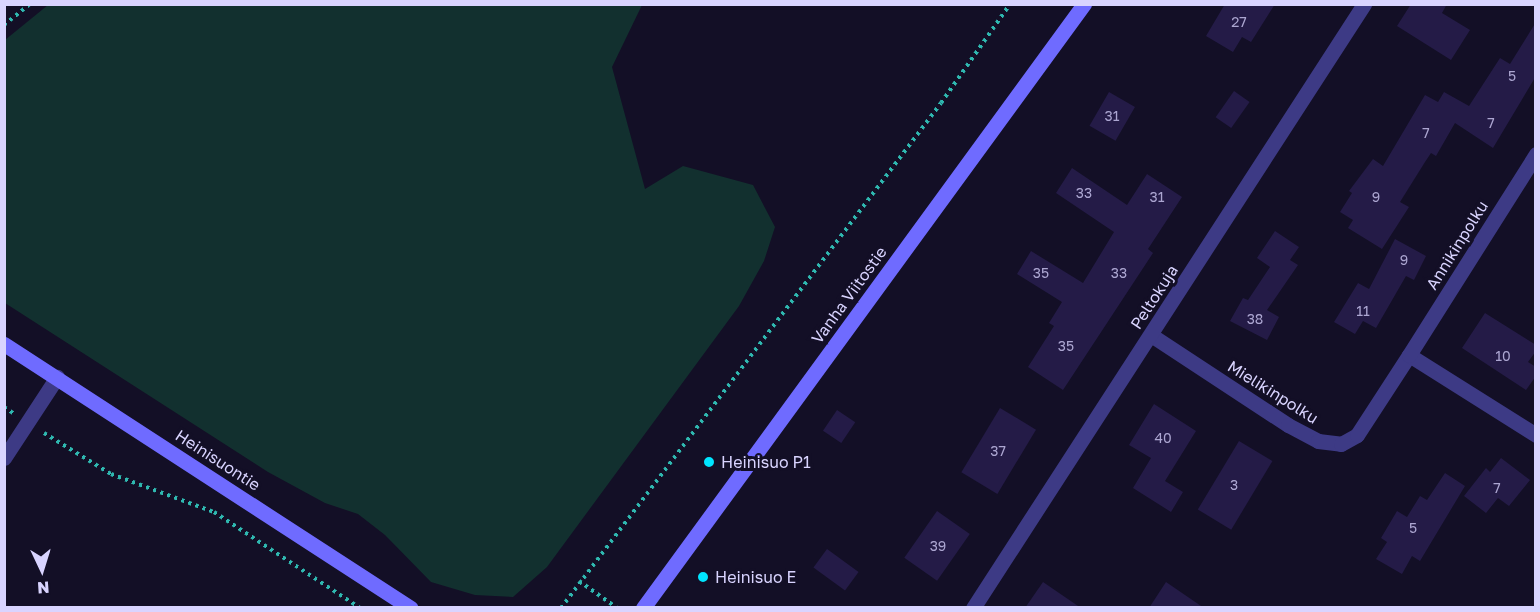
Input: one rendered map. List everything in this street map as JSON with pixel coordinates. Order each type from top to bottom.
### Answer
[{"type":"main road","name":"Vanha Viitostie","points":[[643,608],[1084,4]]},
{"type":"main road","name":"Heinisuontie","points":[[4,344],[411,608]]},
{"type":"street","name":"Peltokuja","points":[[973,608],[1364,4]]},
{"type":"street","name":"Annikinpolku","points":[[1409,356],[1536,154]]},
{"type":"street","name":"Mielikinpolku","points":[[1151,335],[1288,425],[1318,441],[1341,444],[1357,435],[1409,356]]},
{"type":"street","points":[[1409,356],[1536,435]]},
{"type":"street","points":[[4,458],[57,377]]},
{"type":"path","points":[[4,25],[30,4]]},
{"type":"path","points":[[561,608],[579,581],[941,103],[1010,4]]},
{"type":"path","points":[[4,407],[111,474],[214,512],[360,608]]},
{"type":"path","points":[[579,581],[617,608]]},
{"type":"green space","points":[[48,5],[642,5],[612,67],[645,189],[683,166],[753,185],[775,227],[764,261],[739,306],[547,567],[513,597],[475,595],[431,582],[385,535],[358,514],[325,503],[268,472],[5,303],[5,40]]},
{"type":"building","points":[[1225,4],[1275,4],[1251,42],[1242,37],[1233,52],[1206,36]]},
{"type":"building","points":[[1411,4],[1447,4],[1442,13],[1470,30],[1451,60],[1397,26]]},
{"type":"building","points":[[1536,22],[1536,76],[1493,148],[1455,123],[1436,156],[1431,153],[1400,202],[1409,207],[1382,249],[1348,228],[1353,220],[1340,212],[1352,193],[1349,191],[1373,159],[1383,166],[1425,95],[1438,102],[1444,92],[1469,106],[1500,58],[1510,64]]},
{"type":"building","points":[[1234,91],[1250,102],[1231,128],[1216,117]]},
{"type":"building","points":[[1109,92],[1135,107],[1115,141],[1090,126]]},
{"type":"building","points":[[1072,168],[1127,205],[1147,174],[1182,197],[1148,249],[1153,253],[1063,390],[1028,367],[1054,326],[1049,323],[1062,302],[1017,274],[1031,251],[1083,283],[1114,232],[1056,193]]},
{"type":"building","points":[[1275,231],[1299,247],[1290,260],[1298,265],[1267,310],[1279,317],[1267,340],[1230,321],[1243,298],[1248,300],[1270,267],[1257,258]]},
{"type":"building","points":[[1395,239],[1426,256],[1414,280],[1406,276],[1376,328],[1363,321],[1355,334],[1334,322],[1358,283],[1369,289]]},
{"type":"building","points":[[1485,313],[1536,345],[1536,351],[1528,362],[1536,367],[1536,376],[1526,390],[1462,348]]},
{"type":"building","points":[[1154,404],[1196,431],[1165,481],[1183,492],[1171,512],[1133,488],[1151,458],[1129,445]]},
{"type":"building","points":[[1000,408],[1036,430],[997,494],[961,472]]},
{"type":"building","points":[[837,410],[855,422],[841,443],[823,431]]},
{"type":"building","points":[[1239,441],[1272,461],[1231,530],[1198,510]]},
{"type":"building","points":[[1501,458],[1530,480],[1509,506],[1498,498],[1486,513],[1464,496],[1486,468],[1490,472]]},
{"type":"building","points":[[1445,473],[1465,486],[1420,561],[1412,556],[1402,574],[1376,559],[1387,542],[1381,538],[1397,511],[1407,517],[1420,496],[1427,500]]},
{"type":"building","points":[[937,511],[970,534],[937,581],[904,558]]},
{"type":"building","points":[[827,549],[859,572],[845,591],[813,568]]},
{"type":"building","points":[[1043,582],[1081,608],[1025,608]]},
{"type":"building","points":[[1166,582],[1204,608],[1149,608]]},
{"type":"place","name":"Heinisuo P1","points":[[709,462]]},
{"type":"place","name":"Heinisuo E","points":[[703,577]]}]
